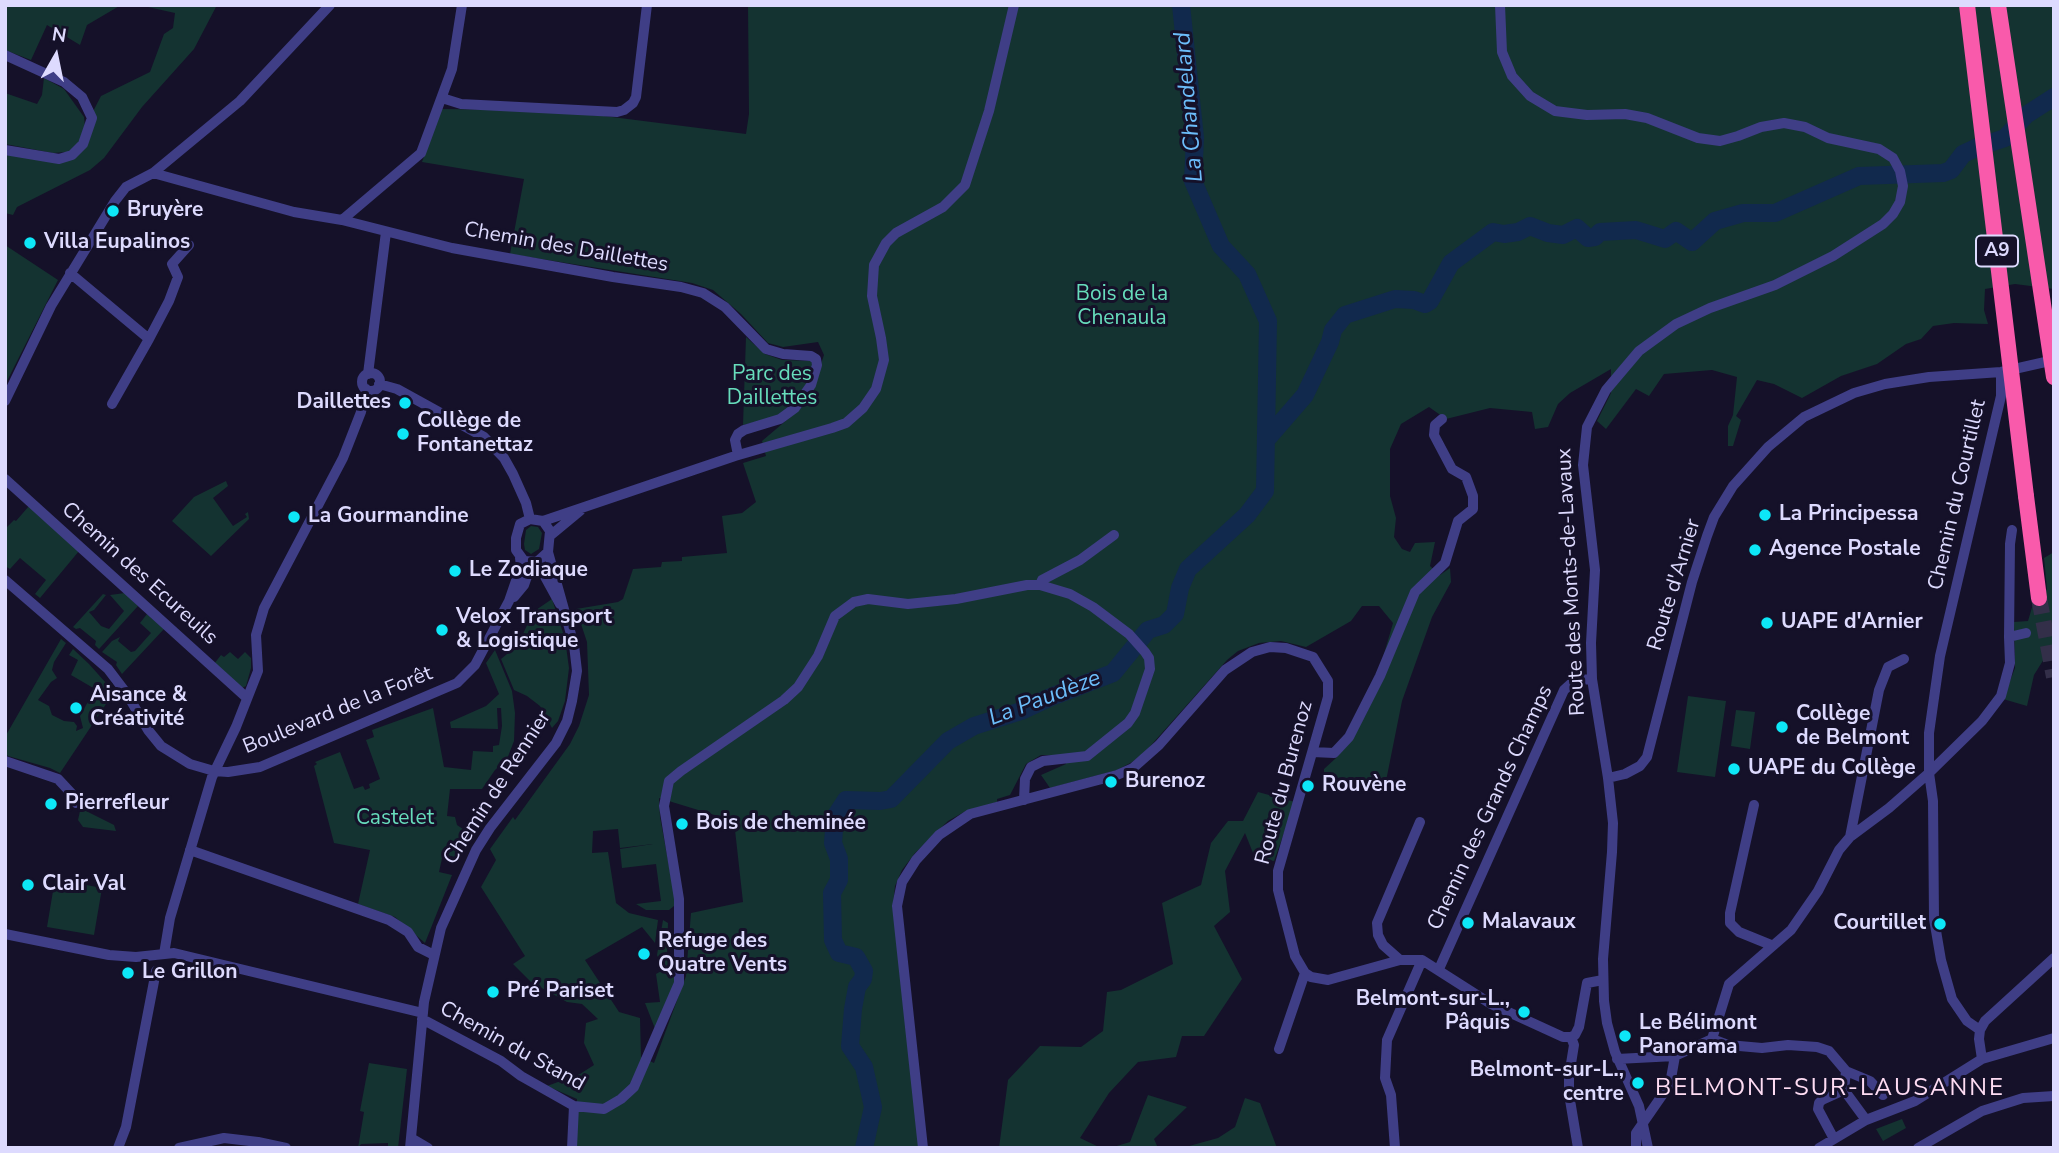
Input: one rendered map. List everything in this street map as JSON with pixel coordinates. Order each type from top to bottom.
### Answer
[{"type":"highway","name":"A9","points":[[1967,5],[2039,598]]},
{"type":"highway","name":"A9","points":[[1998,5],[2054,377]]},
{"type":"street","points":[[5,401],[51,306],[126,187],[153,173],[240,101],[330,5]]},
{"type":"street","points":[[342,220],[421,153],[452,69],[462,5]]},
{"type":"street","points":[[442,98],[461,104],[617,112],[624,110],[636,97],[647,5]]},
{"type":"street","points":[[542,521],[549,528],[551,535],[548,552],[535,562],[520,558],[516,550],[516,538],[520,524],[530,519],[542,521],[582,510],[738,455],[846,423],[870,400],[880,381],[884,360],[871,287],[874,265],[880,251],[896,233],[953,200],[969,177],[987,117],[1014,5]]},
{"type":"street","name":"Route des Monts-de-Lavaux","points":[[1500,5],[1502,52],[1512,76],[1530,96],[1555,110],[1587,115],[1625,114],[1647,118],[1698,138],[1720,141],[1761,127],[1784,123],[1805,127],[1828,138],[1879,149],[1893,159],[1900,170],[1903,186],[1894,214],[1833,256],[1775,285],[1710,308],[1676,324],[1639,351],[1606,390],[1587,427],[1583,465],[1595,570],[1592,679],[1613,823],[1603,980],[1607,1023],[1643,1122],[1648,1148]]},
{"type":"street","points":[[5,55],[64,82],[82,97],[92,118],[83,144],[72,155],[59,159],[5,150]]},
{"type":"street","name":"Chemin des Daillettes","points":[[153,173],[294,212],[342,220],[495,257],[693,289],[713,298],[766,349],[775,353],[804,355],[816,359],[817,365],[806,396],[789,414],[741,432],[735,440],[738,455]]},
{"type":"street","points":[[164,954],[170,918],[214,771],[258,671],[256,635],[267,601],[343,458],[361,412],[366,389],[363,379],[368,374],[386,232]]},
{"type":"street","points":[[112,404],[169,301],[178,277],[172,264],[189,245]]},
{"type":"street","points":[[70,273],[149,339]]},
{"type":"street","name":"Route d'Arnier","points":[[1608,778],[1625,774],[1640,766],[1647,757],[1692,582],[1714,517],[1733,486],[1760,455],[1804,417],[1854,393],[1885,384],[1929,377],[2001,372],[2054,360]]},
{"type":"street","name":"Chemin du Courtillet","points":[[1980,1030],[1967,1021],[1952,999],[1941,960],[1934,919],[1934,800],[1929,773],[1929,733],[1934,692],[2001,396],[2001,372]]},
{"type":"street","points":[[368,374],[377,376],[379,384]]},
{"type":"street","points":[[366,389],[374,390],[379,384]]},
{"type":"street","points":[[379,384],[397,389],[484,437],[504,458],[513,474],[530,519]]},
{"type":"street","points":[[1313,752],[1334,753],[1349,737],[1380,676],[1415,592],[1445,563],[1458,521],[1473,509],[1473,496],[1466,477],[1452,469],[1434,435],[1435,425],[1441,419]]},
{"type":"street","name":"Chemin des Ecureuils","points":[[5,479],[247,698]]},
{"type":"street","points":[[551,535],[582,510]]},
{"type":"street","points":[[1712,1039],[1729,984],[1791,930],[1818,891],[1839,850],[1850,837],[1929,773],[1982,721],[2001,695],[2010,663],[2012,530]]},
{"type":"street","points":[[1040,585],[1042,580],[1080,560],[1114,535]]},
{"type":"street","name":"Chemin de Rennier","points":[[410,1143],[422,1016],[442,928],[461,879],[476,850],[547,755],[566,721],[577,671],[574,645],[548,552]]},
{"type":"street","name":"Boulevard de la Forêt","points":[[5,580],[108,670],[161,746],[190,764],[214,771],[236,771],[260,767],[457,683],[475,665],[509,601],[518,576],[520,558]]},
{"type":"street","name":"Boulevard de la Forêt","points":[[509,601],[524,585],[535,562]]},
{"type":"street","name":"Chemin de Rennier","points":[[535,562],[565,612]]},
{"type":"street","points":[[524,585],[536,580],[549,584]]},
{"type":"street","name":"Chemin du Stand","points":[[5,934],[109,955],[136,957],[164,954],[190,957],[422,1016],[574,1106],[604,1109],[634,1087],[680,983],[679,898],[664,806],[668,781],[784,700],[798,687],[818,656],[835,615],[854,602],[868,599],[908,604],[1040,585],[1070,594],[1093,607],[1129,634],[1149,658],[1150,669],[1135,713],[1128,723],[1087,756],[1043,761],[1031,767],[1025,779],[1024,800]]},
{"type":"street","points":[[2009,637],[2026,633]]},
{"type":"street","name":"Route du Burenoz","points":[[923,1148],[897,906],[902,882],[916,860],[953,823],[970,814],[1117,775],[1133,768],[1159,745],[1225,670],[1252,652],[1270,647],[1286,648],[1313,657],[1328,681],[1328,697],[1278,871],[1278,890],[1295,956],[1306,974]]},
{"type":"street","points":[[1850,837],[1879,690],[1888,667],[1904,659]]},
{"type":"street","name":"Chemin des Grands Champs","points":[[1439,969],[1564,690],[1575,680],[1592,679]]},
{"type":"street","points":[[5,761],[58,779],[72,794],[76,803]]},
{"type":"street","points":[[1754,805],[1730,923],[1739,932],[1771,945]]},
{"type":"street","points":[[1400,960],[1383,945],[1378,936],[1377,923],[1420,822]]},
{"type":"street","points":[[190,850],[389,920],[408,932],[418,947],[434,955]]},
{"type":"street","points":[[1982,1059],[1979,1039],[1985,1021],[2054,958]]},
{"type":"street","points":[[1279,1049],[1306,974],[1328,980],[1400,960],[1422,960],[1491,1004],[1563,1037],[1575,1035],[1579,1027],[1587,983],[1603,980]]},
{"type":"street","points":[[1395,1148],[1391,1095],[1385,1078],[1387,1040],[1422,960]]},
{"type":"street","points":[[118,1148],[127,1127],[156,971]]},
{"type":"street","points":[[1571,1037],[1574,1045],[1569,1094],[1578,1148]]},
{"type":"street","points":[[1819,1148],[1866,1120],[1915,1101],[1982,1059],[2054,1038]]},
{"type":"street","points":[[1618,1059],[1675,1056],[1712,1039],[1728,1045],[1762,1048],[1788,1045],[1817,1047],[1829,1051],[1846,1071],[1870,1081],[1883,1095]]},
{"type":"street","points":[[1636,1148],[1636,1133],[1670,1084],[1675,1056]]},
{"type":"street","points":[[1846,1071],[1844,1090],[1866,1120]]},
{"type":"street","points":[[1834,1139],[1818,1108],[1819,1103],[1844,1090]]},
{"type":"street","points":[[1918,1148],[1982,1111],[2023,1098],[2054,1096]]},
{"type":"street","points":[[572,1148],[574,1106]]},
{"type":"street","points":[[179,1148],[224,1139],[286,1148]]},
{"type":"street","points":[[410,1143],[428,1148]]},
{"type":"green space","points":[[5,5],[121,5],[87,25],[80,45],[47,25],[31,60],[5,50]]},
{"type":"green space","points":[[139,5],[217,5],[194,49],[142,107],[104,158],[90,170],[17,207],[13,215],[5,213],[5,154],[47,161],[66,152],[53,153],[5,144],[5,93],[37,104],[42,95],[44,78],[64,89],[84,117],[85,127],[101,96],[150,72],[164,34],[173,28],[175,13]]},
{"type":"green space","name":"Bois de la Chenaula","points":[[748,5],[2054,5],[2054,289],[2015,284],[1985,289],[1984,310],[1988,324],[1954,323],[1933,326],[1921,339],[1906,344],[1877,364],[1841,376],[1802,398],[1774,384],[1757,380],[1736,416],[1741,420],[1733,446],[1728,446],[1728,426],[1733,415],[1737,377],[1712,370],[1664,374],[1649,396],[1636,389],[1606,429],[1597,421],[1611,393],[1611,369],[1570,393],[1558,404],[1548,427],[1535,429],[1532,412],[1490,408],[1446,419],[1429,407],[1401,424],[1390,449],[1390,496],[1396,518],[1394,537],[1402,549],[1410,552],[1415,543],[1435,542],[1430,566],[1440,575],[1450,568],[1451,582],[1432,617],[1402,701],[1386,781],[1379,790],[1341,778],[1324,780],[1324,769],[1353,737],[1367,712],[1393,623],[1379,606],[1362,606],[1351,621],[1306,647],[1281,641],[1259,643],[1238,651],[1145,752],[1132,762],[1117,770],[1050,788],[1041,775],[1066,764],[1062,755],[1041,755],[1026,764],[1010,795],[964,812],[948,821],[915,853],[902,870],[895,886],[893,905],[919,1148],[576,1148],[577,1099],[547,1086],[580,1074],[594,1065],[584,1043],[586,1023],[598,1019],[582,1004],[567,1002],[531,982],[513,964],[525,956],[481,887],[496,860],[490,849],[513,817],[515,820],[570,744],[579,726],[589,695],[587,642],[576,609],[623,599],[633,569],[661,567],[662,562],[682,561],[682,557],[727,553],[722,516],[742,513],[756,502],[743,463],[766,456],[762,441],[808,402],[824,355],[818,342],[783,347],[768,343],[741,314],[713,290],[692,283],[510,254],[524,179],[422,162],[441,109],[522,110],[604,116],[746,134],[749,114]],"holes":[[[659,798],[734,821],[743,902],[691,913],[686,976],[654,1063],[641,1057],[640,1018],[619,1012],[585,960],[642,927],[655,943],[658,920],[629,913],[616,903],[608,852],[592,853],[593,831],[618,829],[620,848],[653,844],[620,849],[622,868],[656,864],[661,901],[636,904],[646,910],[669,910],[674,906],[674,893]]]},
{"type":"green space","points":[[5,245],[58,280],[5,385]]},
{"type":"green space","name":"Parc des Daillettes","points":[[746,337],[765,354],[782,360],[813,361],[811,379],[795,403],[775,418],[743,425]]},
{"type":"green space","points":[[226,481],[228,486],[213,498],[233,526],[247,517],[245,514],[248,512],[249,519],[211,556],[172,521],[194,497]]},
{"type":"green space","points":[[29,506],[79,551],[40,598],[35,594],[46,580],[20,558],[10,569],[5,566],[5,529]]},
{"type":"green space","points":[[531,526],[538,527],[542,533],[539,549],[531,554],[525,550],[524,544],[526,530]]},
{"type":"green space","points":[[2054,552],[2052,646],[2034,675],[2027,706],[2003,699],[2015,668],[2014,622],[2028,621],[2033,604],[2047,589],[2044,558]]},
{"type":"green space","points":[[125,593],[138,606],[99,649],[95,645],[96,641],[80,628],[73,627],[103,594],[106,595],[94,610],[89,612],[101,626],[109,629],[124,611],[110,595]]},
{"type":"green space","points":[[552,599],[565,639],[569,668],[565,701],[558,721],[552,728],[540,706],[514,690],[501,659],[518,645],[533,612]]},
{"type":"green space","points":[[147,614],[164,629],[122,674],[117,662],[102,652],[120,637],[118,641],[131,652],[135,651],[151,633],[140,623]]},
{"type":"green space","points":[[61,639],[66,643],[52,670],[57,678],[38,700],[49,706],[52,715],[74,722],[76,731],[83,728],[80,716],[95,689],[71,675],[78,660],[69,655],[73,649],[114,692],[60,773],[8,756],[5,753],[5,737]]},
{"type":"green space","name":"Castelet","points":[[495,650],[512,691],[515,713],[514,741],[507,759],[495,770],[482,789],[450,789],[447,816],[455,817],[457,825],[473,836],[460,858],[443,854],[439,872],[452,875],[425,943],[395,917],[358,904],[370,850],[334,843],[314,766],[317,764],[315,762],[340,752],[354,789],[363,786],[365,790],[370,788],[369,784],[380,779],[366,740],[374,737],[372,730],[433,708],[444,767],[471,770],[473,751],[493,752],[493,746],[499,745],[501,708],[497,708],[498,729],[451,728],[450,722],[486,706],[499,694],[486,663]]},
{"type":"green space","points":[[230,652],[238,659],[245,652],[251,658],[246,686],[242,688],[214,664],[221,655],[224,657]]},
{"type":"green space","points":[[1688,696],[1726,701],[1715,777],[1677,772]]},
{"type":"green space","points":[[1736,710],[1755,712],[1750,749],[1731,746]]},
{"type":"green space","points":[[1258,792],[1295,802],[1274,861],[1255,858],[1245,833],[1225,871],[1230,912],[1214,926],[1242,979],[1204,1036],[1182,1036],[1176,1057],[1138,1062],[1109,1093],[1080,1138],[1101,1148],[999,1148],[1008,1080],[1040,1046],[1081,1047],[1103,1031],[1107,992],[1121,990],[1173,964],[1162,903],[1201,885],[1211,843],[1228,821],[1243,821]]},
{"type":"green space","points":[[84,810],[114,825],[116,831],[83,827],[78,820],[80,811]]},
{"type":"green space","points":[[55,879],[102,888],[94,935],[47,927]]},
{"type":"green space","points":[[663,920],[668,923],[667,956],[675,966],[676,978],[656,1031],[645,1003],[660,1002],[656,974],[663,970],[657,955]]},
{"type":"green space","points":[[369,1063],[407,1069],[398,1148],[388,1148],[388,1143],[361,1144],[358,1148],[364,1112],[360,1111]]},
{"type":"green space","points":[[1148,1095],[1187,1107],[1154,1139],[1158,1148],[1110,1148],[1130,1142]]},
{"type":"green space","points":[[1245,1098],[1260,1103],[1277,1148],[1182,1148],[1218,1138],[1235,1127]]},
{"type":"green space","points":[[1902,1119],[1906,1128],[1883,1141],[1876,1129]]},
{"type":"waterway","name":"La Paudèze","points":[[864,1148],[873,1107],[864,1067],[850,1046],[857,987],[863,979],[864,971],[856,957],[839,953],[833,940],[832,893],[839,880],[839,859],[833,843],[835,817],[846,800],[891,799],[948,741],[974,726],[1021,711],[1113,673],[1148,630],[1164,625],[1175,614],[1180,588],[1188,569],[1247,515],[1265,491],[1268,321],[1247,274],[1221,246],[1193,181],[1195,138],[1181,5]]},
{"type":"waterway","name":"La Paudèze","points":[[1266,440],[1305,395],[1333,330],[1345,315],[1395,299],[1414,300],[1425,304],[1430,301],[1451,263],[1493,232],[1518,232],[1530,226],[1563,235],[1577,228],[1588,238],[1595,237],[1600,232],[1636,230],[1665,239],[1676,231],[1692,242],[1715,221],[1743,213],[1775,213],[1859,176],[1943,173],[1951,170],[1963,154],[2005,138],[2026,115],[2054,97]]},
{"type":"tunnel","points":[[2039,598],[2054,677]]},
{"type":"place","name":"Bruyère","points":[[113,211]]},
{"type":"place","name":"Villa Eupalinos","points":[[30,243]]},
{"type":"place","name":"Daillettes","points":[[405,403]]},
{"type":"place","name":"Collège de Fontanettaz","points":[[403,434]]},
{"type":"place","name":"La Principessa","points":[[1765,515]]},
{"type":"place","name":"La Gourmandine","points":[[294,517]]},
{"type":"place","name":"Agence Postale","points":[[1755,550]]},
{"type":"place","name":"Le Zodiaque","points":[[455,571]]},
{"type":"place","name":"UAPE d'Arnier","points":[[1767,623]]},
{"type":"place","name":"Velox Transport & Logistique","points":[[442,630]]},
{"type":"place","name":"Aisance & Créativité","points":[[76,708]]},
{"type":"place","name":"Collège de Belmont","points":[[1782,727]]},
{"type":"place","name":"UAPE du Collège","points":[[1734,769]]},
{"type":"place","name":"Burenoz","points":[[1111,782]]},
{"type":"place","name":"Rouvène","points":[[1308,786]]},
{"type":"place","name":"Pierrefleur","points":[[51,804]]},
{"type":"place","name":"Bois de cheminée","points":[[682,824]]},
{"type":"place","name":"Clair Val","points":[[28,885]]},
{"type":"place","name":"Malavaux","points":[[1468,923]]},
{"type":"place","name":"Courtillet","points":[[1940,924]]},
{"type":"place","name":"Refuge des Quatre Vents","points":[[644,954]]},
{"type":"place","name":"Le Grillon","points":[[128,973]]},
{"type":"place","name":"Pré Pariset","points":[[493,992]]},
{"type":"place","name":"Belmont-sur-L., Pâquis","points":[[1524,1012]]},
{"type":"place","name":"Le Bélimont Panorama","points":[[1625,1036]]},
{"type":"place","name":"Belmont-sur-L., centre","points":[[1638,1083]]},
{"type":"district","name":"BELMONT-SUR-LAUSANNE","points":[[1830,1089]]},
{"type":"water label","name":"La Chandelard","points":[[1190,107]]}]
